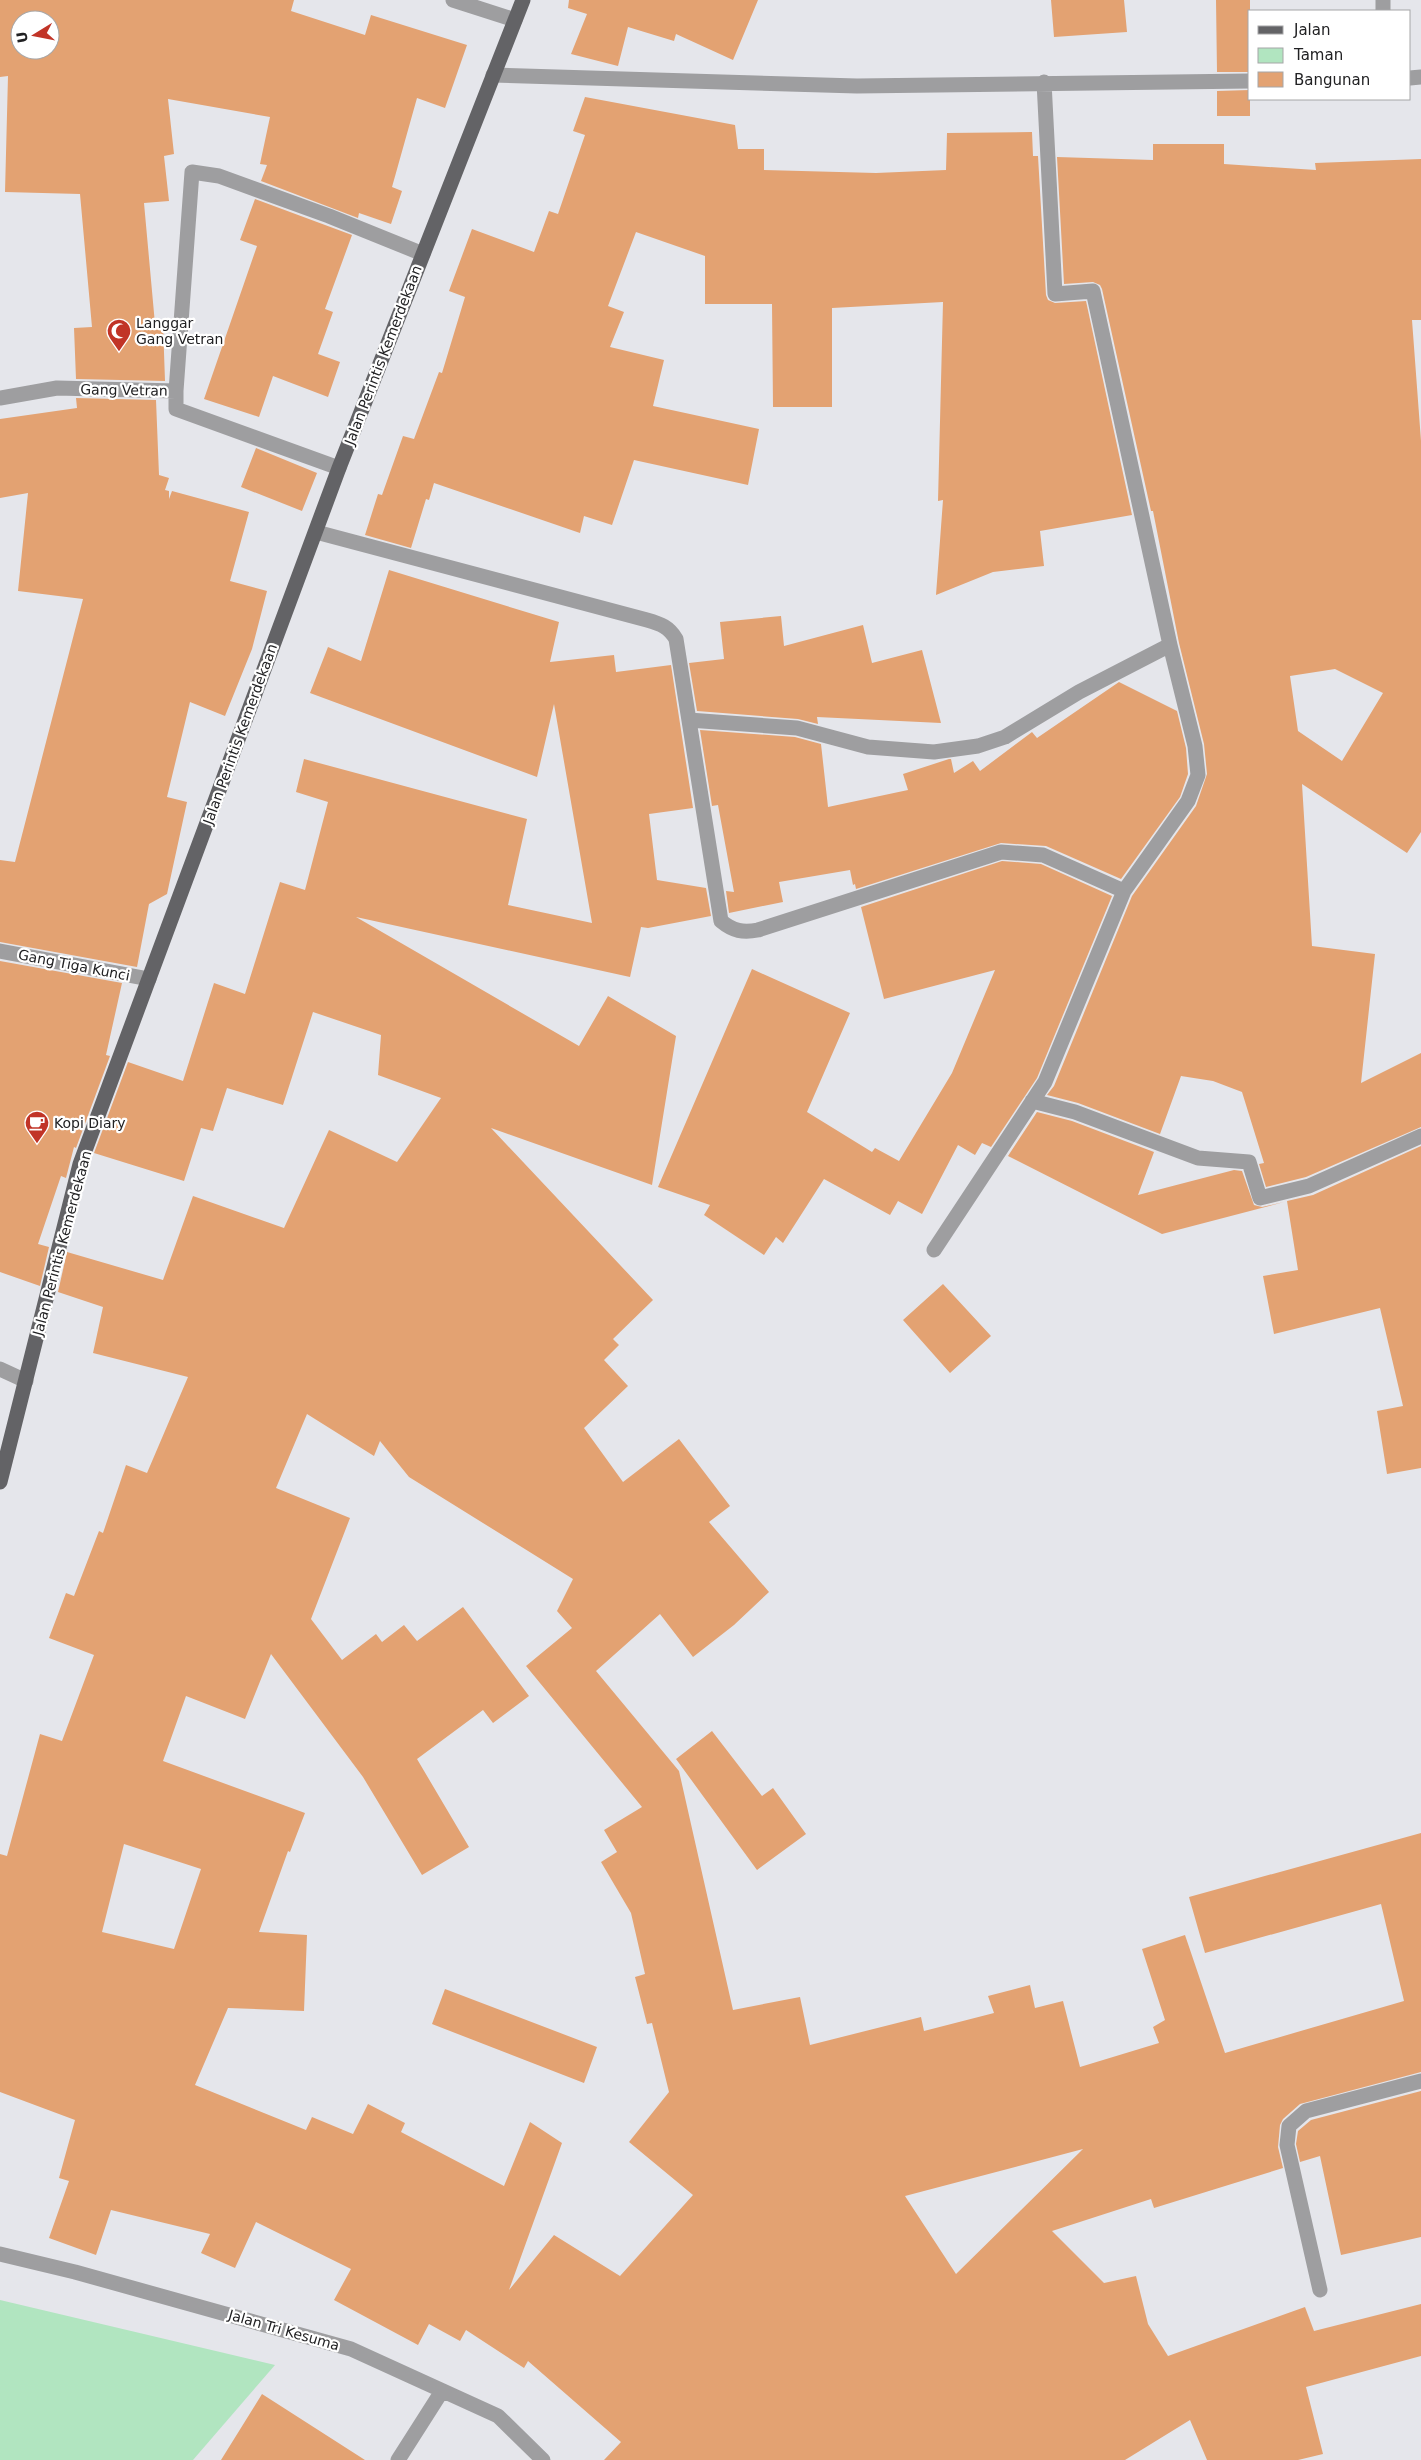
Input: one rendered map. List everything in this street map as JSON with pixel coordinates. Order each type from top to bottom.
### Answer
[{"type":"main road","name":"Jalan Perintis Kemerdekaan","points":[[0,1482],[80,1164],[340,468],[523,0]]},
{"type":"street","points":[[453,0],[515,20]]},
{"type":"street","points":[[493,75],[857,86],[1248,80]]},
{"type":"street","points":[[934,1250],[1045,1082],[1124,891],[1188,801],[1198,775],[1195,746],[1170,645],[1093,292],[1055,294],[1044,82]]},
{"type":"street","points":[[176,391],[192,172],[228,179],[329,216],[423,254]]},
{"type":"street","name":"Gang Vetran","points":[[0,398],[57,388],[176,391],[176,409],[340,468]]},
{"type":"street","points":[[316,532],[661,624],[671,630],[676,639],[721,921],[730,929],[746,932],[758,930],[1000,852],[1043,855],[1124,891]]},
{"type":"street","points":[[689,720],[797,728],[868,747],[934,752],[978,746],[1005,737],[1078,692],[1170,645]]},
{"type":"street","name":"Gang Tiga Kunci","points":[[0,951],[148,979]]},
{"type":"street","points":[[1032,1101],[1075,1112],[1198,1158],[1249,1162],[1260,1198],[1309,1186],[1421,1136]]},
{"type":"street","points":[[0,1369],[26,1381]]},
{"type":"street","points":[[1320,2290],[1287,2145],[1289,2126],[1306,2111],[1421,2082]]},
{"type":"street","name":"Jalan Tri Kesuma","points":[[0,2254],[75,2272],[351,2349],[498,2416],[542,2460]]},
{"type":"street","points":[[398,2460],[442,2390]]},
{"type":"green space","points":[[0,2300],[275,2365],[193,2460],[0,2460]]},
{"type":"building","points":[[0,0],[294,0],[291,11],[365,35],[371,15],[467,45],[445,108],[417,98],[392,187],[402,191],[391,224],[359,213],[358,218],[261,181],[267,165],[260,164],[270,117],[168,99],[174,154],[164,156],[169,201],[144,203],[155,324],[163,324],[165,381],[76,379],[74,328],[92,327],[80,194],[5,192],[8,76],[0,77]]},
{"type":"building","points":[[569,0],[758,0],[733,60],[676,34],[674,41],[628,27],[618,66],[571,54],[587,14],[568,8]]},
{"type":"building","points":[[1051,0],[1124,0],[1127,32],[1054,37]]},
{"type":"building","points":[[1216,0],[1250,0],[1250,10],[1248,10],[1248,72],[1217,72]]},
{"type":"building","points":[[1248,90],[1250,116],[1217,116],[1217,91]]},
{"type":"building","points":[[585,97],[735,125],[738,149],[764,149],[764,170],[876,173],[946,170],[947,133],[1032,132],[1033,156],[1038,156],[1046,295],[1048,300],[1055,303],[1086,301],[1132,515],[1040,531],[1044,566],[993,572],[936,595],[943,500],[938,501],[943,302],[832,308],[832,407],[773,407],[772,304],[705,304],[705,256],[636,232],[608,306],[624,312],[610,347],[664,360],[653,406],[759,429],[748,485],[634,460],[612,525],[584,516],[580,533],[434,483],[429,500],[426,499],[411,548],[365,535],[378,494],[382,495],[403,436],[414,439],[439,372],[442,373],[465,297],[449,291],[472,229],[534,252],[549,211],[558,214],[585,135],[573,131]]},
{"type":"building","points":[[1153,144],[1224,144],[1224,164],[1316,170],[1315,163],[1421,159],[1421,320],[1412,320],[1421,441],[1421,832],[1407,853],[1302,784],[1312,946],[1375,954],[1361,1083],[1421,1053],[1421,1127],[1306,1177],[1266,1187],[1259,1164],[1264,1163],[1242,1092],[1213,1081],[1181,1076],[1160,1134],[1078,1103],[1047,1095],[1054,1086],[1132,896],[1196,806],[1207,774],[1204,744],[1179,643],[1153,511],[1151,511],[1102,289],[1100,285],[1093,282],[1064,284],[1057,157],[1153,160]],"holes":[[[1335,669],[1383,693],[1342,761],[1298,731],[1290,676]]]},
{"type":"building","points":[[255,199],[352,235],[325,309],[333,312],[318,354],[340,362],[328,397],[273,376],[259,417],[204,399],[257,246],[240,240]]},
{"type":"building","points":[[76,398],[156,400],[159,475],[169,478],[165,490],[169,491],[169,499],[172,491],[249,512],[230,581],[267,591],[252,649],[225,716],[190,702],[167,797],[187,802],[167,894],[149,904],[137,967],[0,942],[0,860],[15,862],[83,599],[18,591],[28,493],[0,498],[0,419],[77,408]]},
{"type":"building","points":[[256,448],[317,473],[302,511],[241,487]]},
{"type":"building","points":[[389,570],[559,622],[550,662],[614,655],[616,672],[671,665],[693,808],[649,814],[657,880],[706,888],[711,916],[648,928],[641,927],[630,977],[356,917],[579,1046],[608,996],[676,1036],[652,1185],[491,1128],[653,1300],[613,1339],[619,1345],[604,1360],[628,1386],[584,1428],[623,1482],[679,1439],[730,1506],[709,1522],[769,1592],[734,1625],[693,1657],[660,1614],[596,1671],[679,1771],[733,2010],[800,1997],[810,2045],[921,2017],[924,2031],[994,2013],[988,1996],[1030,1985],[1035,2008],[1063,2001],[1080,2067],[1159,2043],[1153,2027],[1165,2020],[1142,1949],[1185,1935],[1225,2053],[1404,2001],[1381,1904],[1205,1953],[1189,1897],[1421,1833],[1421,2072],[1300,2104],[1283,2119],[1280,2125],[1278,2147],[1283,2168],[1154,2208],[1151,2199],[1052,2231],[1104,2283],[1136,2276],[1148,2324],[1168,2356],[1305,2307],[1314,2331],[1421,2304],[1421,2356],[1306,2387],[1323,2454],[1298,2460],[1207,2460],[1190,2420],[1125,2460],[604,2460],[621,2442],[528,2361],[524,2368],[466,2330],[460,2341],[429,2324],[418,2345],[334,2300],[351,2269],[256,2222],[235,2268],[201,2253],[210,2234],[111,2210],[96,2255],[49,2238],[69,2181],[59,2178],[75,2120],[0,2092],[0,1854],[7,1856],[40,1734],[62,1741],[94,1655],[49,1638],[66,1593],[74,1596],[99,1531],[103,1533],[126,1465],[147,1473],[188,1377],[93,1353],[103,1307],[58,1292],[67,1252],[163,1280],[193,1196],[284,1228],[329,1130],[397,1162],[441,1098],[378,1075],[381,1035],[313,1012],[283,1105],[227,1088],[213,1131],[201,1128],[184,1181],[94,1153],[128,1062],[183,1081],[214,983],[245,994],[280,882],[305,890],[328,802],[296,792],[304,759],[527,819],[508,905],[592,923],[554,704],[537,777],[310,693],[328,647],[361,661]],"holes":[[[307,1414],[374,1456],[380,1441],[409,1477],[573,1579],[557,1611],[572,1628],[526,1666],[642,1807],[604,1830],[617,1852],[601,1862],[631,1913],[645,1974],[635,1977],[647,2024],[652,2023],[669,2092],[629,2142],[693,2195],[620,2276],[554,2235],[509,2290],[562,2143],[530,2122],[504,2186],[401,2132],[405,2123],[368,2104],[353,2134],[312,2117],[306,2130],[195,2085],[228,2008],[304,2011],[307,1935],[259,1932],[288,1851],[290,1852],[305,1813],[163,1761],[186,1696],[245,1719],[271,1654],[363,1777],[422,1875],[469,1847],[417,1759],[483,1710],[493,1723],[529,1696],[463,1607],[417,1641],[404,1625],[382,1642],[376,1634],[342,1660],[311,1619],[350,1518],[276,1488]],[[124,1844],[201,1869],[174,1949],[102,1932]],[[1083,2149],[956,2274],[905,2196]]]},
{"type":"building","points":[[781,616],[784,646],[863,625],[872,663],[922,650],[941,723],[817,717],[818,724],[798,719],[697,711],[689,663],[724,659],[720,622]]},
{"type":"building","points":[[1119,682],[1177,711],[1186,748],[1188,774],[1180,797],[1121,879],[1046,846],[1001,843],[856,889],[855,884],[853,885],[850,870],[779,882],[783,902],[729,913],[726,891],[734,892],[718,805],[712,806],[700,730],[795,737],[821,744],[828,807],[908,790],[903,774],[949,759],[951,759],[954,773],[973,761],[980,771],[1032,732],[1037,738]]},
{"type":"building","points":[[1002,861],[1041,864],[1112,896],[1037,1078],[991,1147],[982,1143],[975,1155],[958,1145],[922,1214],[898,1201],[890,1215],[824,1179],[783,1243],[776,1237],[764,1255],[704,1215],[710,1205],[658,1187],[752,969],[850,1013],[807,1112],[872,1152],[875,1148],[899,1161],[952,1073],[995,970],[884,999],[861,907]]},
{"type":"building","points":[[0,961],[122,983],[106,1055],[110,1056],[76,1148],[74,1147],[66,1178],[61,1176],[38,1244],[49,1247],[40,1286],[0,1272]]},
{"type":"building","points":[[1037,1112],[1072,1121],[1154,1152],[1138,1195],[1234,1170],[1242,1171],[1254,1205],[1262,1207],[1284,1202],[1162,1234],[1008,1156]]},
{"type":"building","points":[[1421,1146],[1421,1468],[1387,1474],[1377,1411],[1403,1406],[1380,1308],[1274,1334],[1263,1276],[1298,1270],[1287,1201],[1313,1195]]},
{"type":"building","points":[[943,1284],[991,1336],[950,1373],[903,1320]]},
{"type":"building","points":[[712,1731],[762,1796],[773,1788],[806,1834],[757,1870],[676,1759]]},
{"type":"building","points":[[445,1989],[597,2047],[584,2083],[432,2024]]},
{"type":"building","points":[[1421,2091],[1421,2237],[1341,2255],[1320,2156],[1300,2162],[1296,2144],[1298,2131],[1311,2120]]},
{"type":"building","points":[[262,2394],[365,2460],[221,2460]]},
{"type":"place","name":"Langgar Gang Vetran","points":[[119,352]]},
{"type":"place","name":"Kopi Diary","points":[[37,1144]]}]
